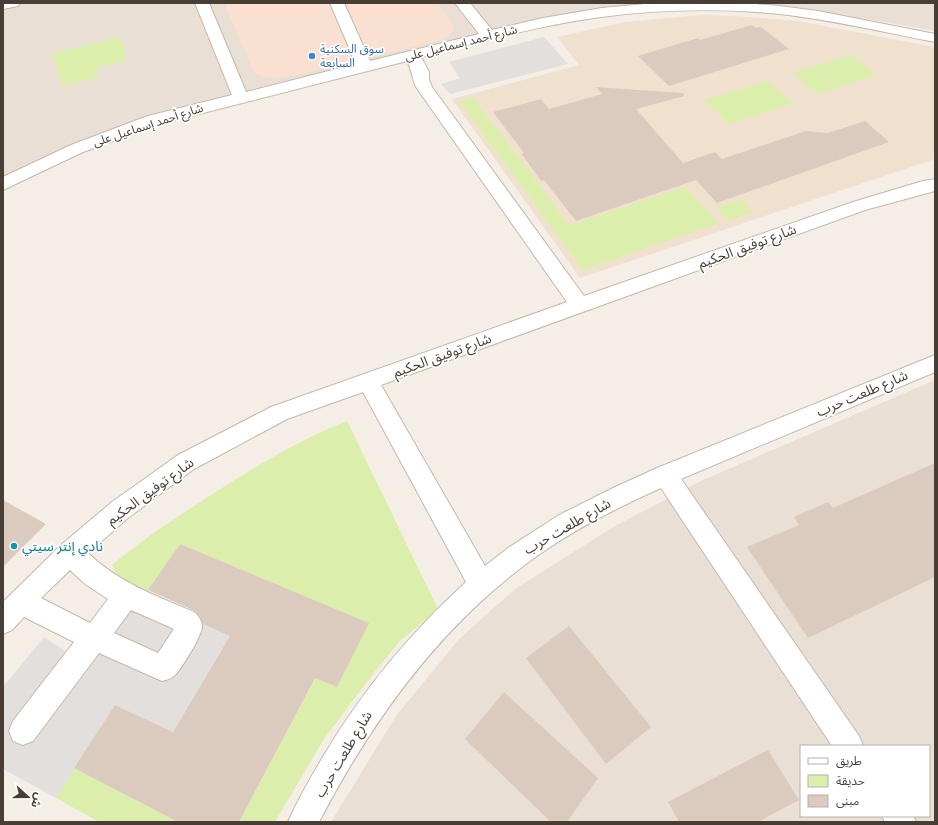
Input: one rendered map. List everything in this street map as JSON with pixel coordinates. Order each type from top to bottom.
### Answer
[{"type":"street","points":[[3,5],[13,3]]},
{"type":"street","points":[[202,3],[241,98]]},
{"type":"street","points":[[337,3],[365,67]]},
{"type":"street","points":[[462,3],[489,36]]},
{"type":"street","name":"شارع أحمد إسماعيل على","points":[[3,184],[60,156],[123,131],[185,111],[543,22],[604,11],[695,6],[751,8],[808,14],[935,38]]},
{"type":"street","points":[[412,55],[421,72],[421,80],[424,87],[580,305]]},
{"type":"street","name":"شارع توفيق الحكيم","points":[[3,621],[21,601],[70,553],[120,510],[186,462],[279,413],[859,206],[923,187],[935,185]]},
{"type":"street","name":"شارع طلعت حرب","points":[[303,822],[319,790],[350,739],[381,693],[413,653],[447,616],[481,584],[517,556],[553,531],[590,510],[665,475],[935,363]]},
{"type":"street","points":[[368,381],[481,584]]},
{"type":"street","points":[[665,475],[848,745]]},
{"type":"street","points":[[21,601],[94,638],[158,667],[162,668],[166,665],[188,631],[189,625],[185,621],[127,595],[98,578],[70,553]]},
{"type":"street","points":[[22,731],[127,595]]},
{"type":"shaded area","points":[[3,3],[742,3],[561,16],[458,39],[219,98],[85,140],[30,163],[3,177]]},
{"type":"shaded area","name":"سوق السكنية السابعة","points":[[224,3],[438,3],[454,27],[451,34],[441,40],[289,77],[275,78],[262,76],[254,72]]},
{"type":"shaded area","points":[[742,3],[935,3],[935,31],[814,10]]},
{"type":"shaded area","points":[[701,15],[737,16],[798,21],[935,47],[935,159],[580,278],[452,99],[579,65],[557,37],[625,22]]},
{"type":"shaded area","points":[[544,37],[568,64],[450,94],[441,84],[460,78],[449,62]]},
{"type":"shaded area","points":[[935,380],[935,822],[331,822],[396,716],[459,639],[515,589],[613,527],[703,480]]},
{"type":"shaded area","points":[[143,598],[230,636],[173,732],[115,705],[56,798],[3,769],[3,687],[44,637],[68,653]]},
{"type":"green space","points":[[120,37],[127,61],[96,68],[99,77],[62,86],[52,53]]},
{"type":"green space","points":[[851,55],[876,75],[818,94],[793,73]]},
{"type":"green space","points":[[767,81],[793,103],[729,124],[704,100]]},
{"type":"green space","points":[[473,97],[569,225],[685,187],[718,223],[583,270],[459,101]]},
{"type":"green space","points":[[741,199],[753,212],[728,221],[716,208]]},
{"type":"green space","points":[[347,421],[438,609],[399,642],[373,674],[324,739],[275,822],[239,822],[315,678],[337,687],[368,623],[180,544],[143,598],[124,588],[112,565],[160,528],[244,474],[294,445]]},
{"type":"green space","points":[[74,768],[178,822],[99,822],[56,798]]},
{"type":"building","points":[[752,25],[756,28],[761,27],[789,49],[669,86],[638,56],[698,38],[700,40]]},
{"type":"building","points":[[596,87],[683,93],[684,96],[636,109],[683,163],[715,152],[722,159],[806,131],[828,133],[865,121],[889,142],[717,203],[696,180],[576,221],[544,180],[541,181],[522,154],[524,153],[493,112],[541,99],[549,109],[602,94]]},
{"type":"building","points":[[935,463],[935,577],[808,638],[747,547],[799,525],[794,517],[828,502],[833,508]]},
{"type":"building","name":"نادي إنتر سيتي","points":[[3,500],[46,524],[3,567]]},
{"type":"building","points":[[180,544],[369,623],[337,687],[315,678],[239,822],[178,822],[74,768],[115,705],[173,732],[230,636],[203,624],[195,611],[148,590]]},
{"type":"building","points":[[569,626],[651,727],[606,764],[526,658]]},
{"type":"building","points":[[504,692],[598,778],[567,822],[551,822],[465,739]]},
{"type":"building","points":[[768,750],[799,800],[758,822],[679,822],[668,802]]},
{"type":"place","name":"سوق السكنية السابعة","points":[[312,56]]},
{"type":"place","name":"نادي إنتر سيتي","points":[[14,546]]}]
